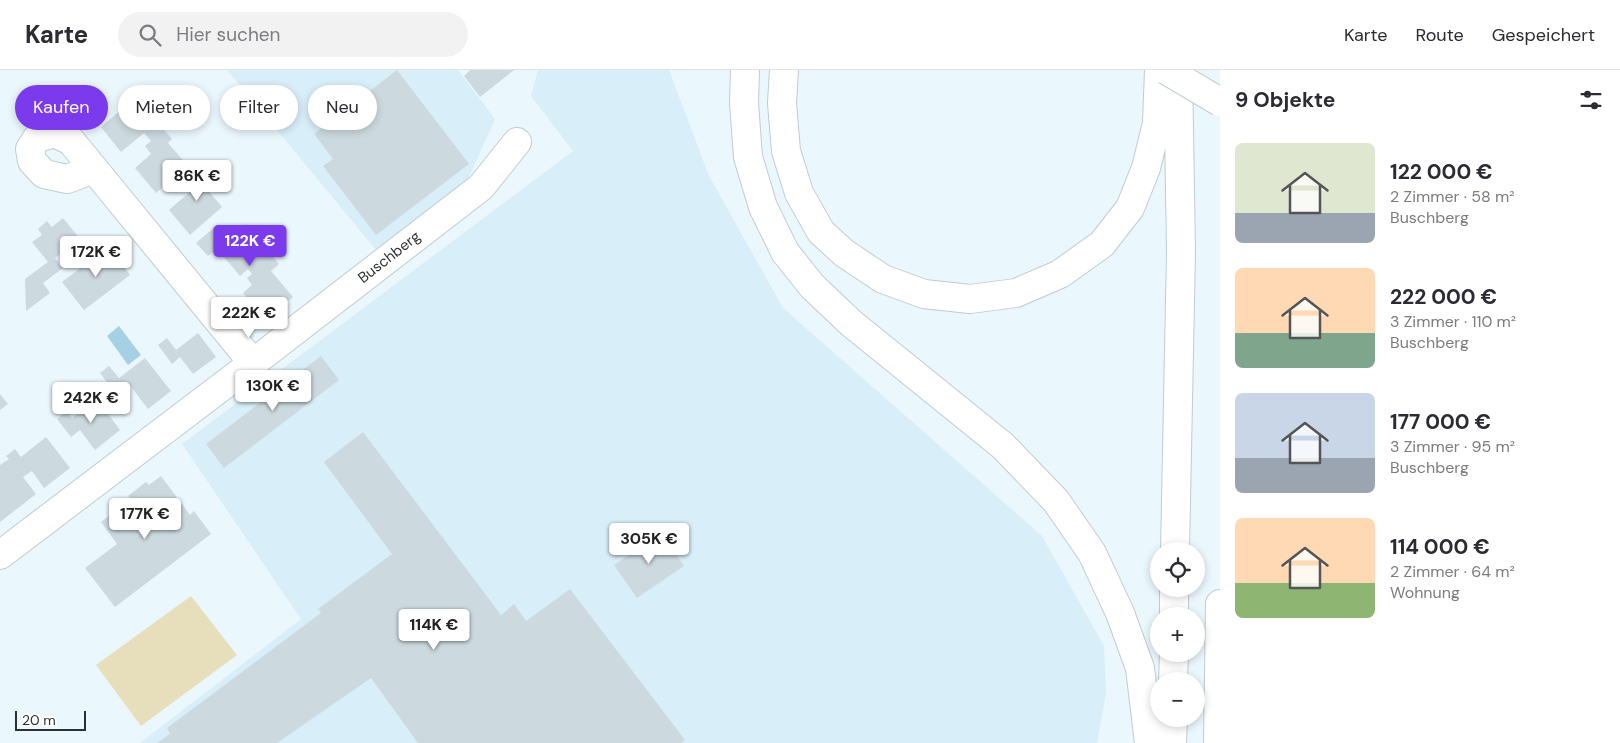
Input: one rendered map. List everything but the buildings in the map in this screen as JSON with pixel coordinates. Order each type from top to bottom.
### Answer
[{"type":"main road","points":[[745,70],[744,103],[748,157],[763,207],[785,252],[812,286],[851,323],[1003,446],[1056,501],[1092,553],[1120,613],[1140,668],[1149,743]]},
{"type":"main road","points":[[784,70],[782,103],[786,151],[799,193],[821,232],[844,253],[882,279],[924,294],[970,299],[1016,293],[1060,274],[1102,244],[1130,208],[1146,168],[1156,123],[1159,70]]},
{"type":"main road","points":[[1166,70],[1220,102]]},
{"type":"main road","points":[[1175,542],[1180,250],[1178,70]]},
{"type":"main road","name":"Buschberg","points":[[0,555],[253,363],[481,186],[517,142]]},
{"type":"main road","points":[[94,169],[253,363]]},
{"type":"main road","points":[[1218,743],[1220,604]]},
{"type":"main road","points":[[1172,743],[1173,727]]},
{"type":"shaded area","points":[[227,70],[458,70],[495,119],[465,186],[377,251],[277,130],[298,130],[298,85],[239,85]]},
{"type":"shaded area","points":[[538,70],[669,70],[709,176],[783,308],[1042,536],[1104,646],[1106,693],[1097,743],[140,743],[301,619],[182,444],[573,151],[531,96]]},
{"type":"shaded area","points":[[191,596],[237,655],[141,726],[96,665]]},
{"type":"water","points":[[119,326],[141,355],[128,365],[107,336]]}]
